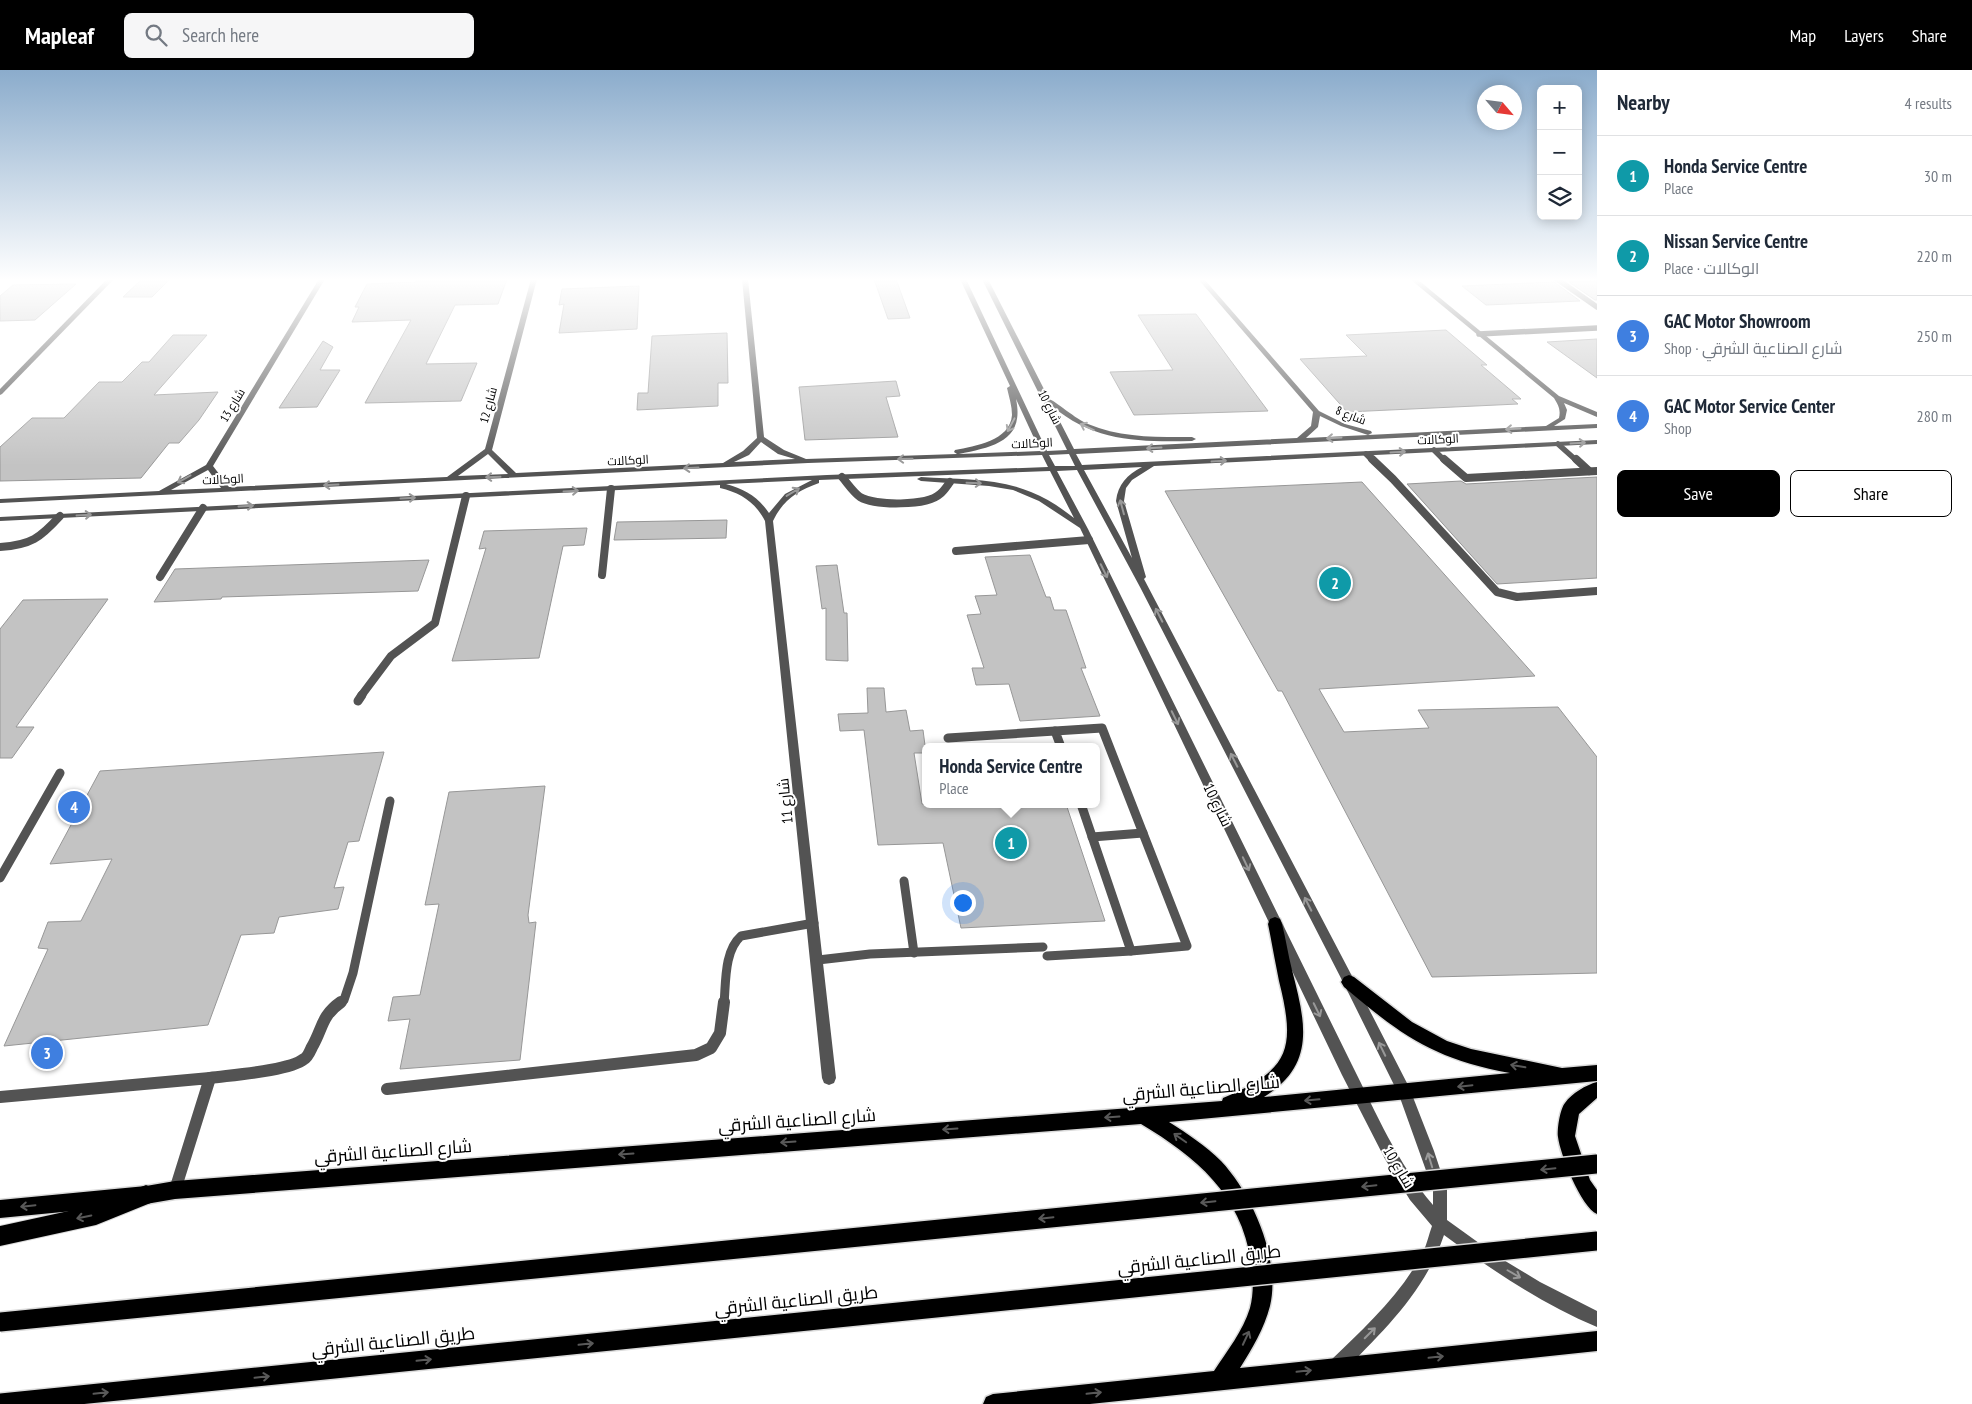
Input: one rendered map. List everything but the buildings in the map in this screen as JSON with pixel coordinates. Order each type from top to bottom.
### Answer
[{"type":"highway","points":[[0,1322],[1597,1164]]},
{"type":"highway","points":[[0,1236],[96,1215],[146,1195]]},
{"type":"highway","name":"طريق الصناعية الشرقي","points":[[0,1403],[1597,1241]]},
{"type":"main road","points":[[1213,1110],[1250,1096],[1271,1084],[1284,1072],[1292,1056],[1297,1036],[1295,1014],[1275,924]]},
{"type":"main road","points":[[1349,982],[1406,1028],[1443,1048],[1471,1057],[1566,1077]]},
{"type":"main road","name":"شارع الصناعية الشرقي","points":[[0,1209],[146,1195],[175,1190],[1140,1114],[1213,1110],[1597,1073]]},
{"type":"main road","points":[[1597,1090],[1590,1092],[1571,1110],[1566,1136],[1583,1185],[1597,1205]]},
{"type":"main road","points":[[1140,1114],[1196,1149],[1227,1180],[1250,1219],[1261,1263],[1260,1306],[1245,1343],[1220,1380]]},
{"type":"main road","points":[[993,1404],[1597,1341]]},
{"type":"street","points":[[0,393],[51,341]]},
{"type":"street","name":"شارع 13","points":[[209,466],[285,341]]},
{"type":"street","name":"شارع 12","points":[[488,450],[517,341]]},
{"type":"street","points":[[751,341],[761,438],[781,452],[808,461]]},
{"type":"street","name":"شارع 10","points":[[991,341],[1360,1096],[1390,1154],[1415,1195],[1440,1224],[1492,1261],[1597,1319]]},
{"type":"street","name":"شارع 10","points":[[1017,341],[1080,467],[1349,982],[1404,1092],[1440,1190],[1440,1224],[1430,1254],[1414,1281],[1389,1314],[1335,1368]]},
{"type":"street","name":"شارع 8","points":[[1255,341],[1317,412],[1343,425],[1378,436]]},
{"type":"street","points":[[1488,341],[1557,397],[1597,415]]},
{"type":"street","name":"شارع 10","points":[[930,458],[977,448],[993,442],[1005,434],[1012,426],[1015,417],[1008,378]]},
{"type":"street","name":"الوكالات","points":[[1044,395],[1067,417],[1095,431],[1110,435],[1136,439],[1209,439],[1257,442]]},
{"type":"street","points":[[1546,428],[1556,424],[1562,418],[1564,412],[1557,397]]},
{"type":"street","name":"شارع 8","points":[[1300,440],[1314,427],[1317,412]]},
{"type":"street","name":"الوكالات","points":[[0,501],[720,467],[808,461],[1073,452],[1597,426]]},
{"type":"street","points":[[720,467],[746,453],[761,438]]},
{"type":"street","name":"الوكالات","points":[[0,519],[827,477],[1156,464],[1597,442]]},
{"type":"street","points":[[448,479],[488,450],[515,476]]},
{"type":"street","name":"شارع 10","points":[[1144,588],[1140,566],[1120,501],[1120,490],[1124,482],[1132,476],[1156,464]]},
{"type":"street","points":[[159,493],[209,466],[227,490]]},
{"type":"street","name":"الوكالات","points":[[890,475],[1005,486],[1028,492],[1051,505],[1084,529]]},
{"type":"street","points":[[769,521],[776,505],[786,496],[805,485],[827,477]]},
{"type":"street","name":"شارع 11","points":[[715,484],[751,496],[763,508],[769,521],[818,960],[829,1078]]},
{"type":"lane","points":[[1558,444],[1588,471]]},
{"type":"lane","points":[[1434,450],[1466,478],[1597,471]]},
{"type":"lane","points":[[1366,454],[1393,479],[1497,592],[1505,596],[1517,598],[1597,591]]},
{"type":"lane","points":[[842,477],[860,497],[870,501],[886,503],[934,498],[940,495],[950,482]]},
{"type":"lane","points":[[602,575],[611,489]]},
{"type":"lane","points":[[358,701],[390,657],[428,631],[435,623],[466,496]]},
{"type":"lane","points":[[160,577],[203,508]]},
{"type":"lane","points":[[0,547],[31,543],[41,537],[60,516]]},
{"type":"lane","points":[[956,552],[1089,540]]},
{"type":"lane","points":[[818,960],[914,953],[1131,950],[1187,946],[1102,728],[948,738]]},
{"type":"lane","points":[[1055,731],[1060,743]]},
{"type":"lane","points":[[0,878],[60,773]]},
{"type":"lane","points":[[0,1097],[210,1078],[291,1066],[305,1059],[314,1044],[324,1018],[331,1009],[344,1000],[352,973],[390,802]]},
{"type":"lane","points":[[1082,808],[1131,950]]},
{"type":"lane","points":[[1092,837],[1143,833]]},
{"type":"lane","points":[[904,880],[914,953]]},
{"type":"lane","points":[[388,1089],[696,1055],[711,1048],[720,1033],[730,952],[733,943],[741,936],[814,923]]},
{"type":"lane","points":[[175,1190],[210,1078]]},
{"type":"place","name":"Nissan Service Centre","points":[[1335,583]]},
{"type":"place","name":"GAC Motor Service Center","points":[[74,807]]},
{"type":"place","name":"Honda Service Centre","points":[[1011,843]]},
{"type":"place","name":"GAC Motor Showroom","points":[[47,1053]]}]
